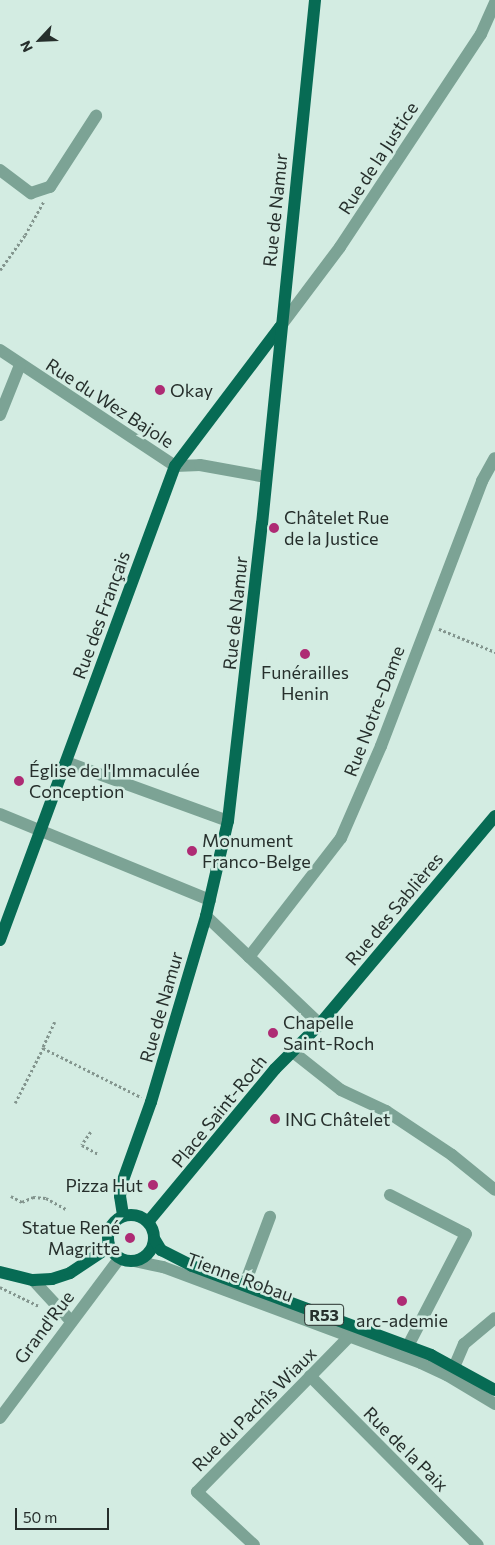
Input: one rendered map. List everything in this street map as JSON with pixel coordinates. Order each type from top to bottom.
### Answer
[{"type":"main road","name":"Rue de Namur","points":[[123,1215],[120,1206],[122,1183],[151,1102],[206,916],[228,821],[266,477],[315,0]]},
{"type":"main road","name":"Rue des Français","points":[[0,940],[175,466],[280,327]]},
{"type":"main road","name":"Rue des Sablières","points":[[320,1024],[495,816]]},
{"type":"main road","name":"Place Saint-Roch","points":[[148,1222],[274,1069],[320,1024]]},
{"type":"main road","points":[[148,1222],[139,1216],[123,1215],[116,1219],[108,1232],[109,1247],[119,1258],[134,1261],[148,1254],[154,1240]]},
{"type":"main road","name":"R53","points":[[148,1222],[154,1240]]},
{"type":"main road","name":"Tienne Robau","points":[[154,1240],[169,1255],[244,1286],[455,1365],[495,1390]]},
{"type":"main road","points":[[0,1272],[33,1280],[70,1273],[109,1247]]},
{"type":"street","name":"Rue de la Justice","points":[[280,327],[340,247],[481,34],[495,2]]},
{"type":"street","points":[[0,170],[30,193],[50,187],[96,116]]},
{"type":"street","name":"Rue du Wez Bajole","points":[[0,350],[175,466],[200,465],[266,477]]},
{"type":"street","points":[[0,415],[20,365]]},
{"type":"street","name":"Rue Notre-Dame","points":[[249,957],[341,838],[381,746],[482,481],[495,458]]},
{"type":"street","points":[[66,762],[228,821]]},
{"type":"street","points":[[0,814],[210,900]]},
{"type":"street","points":[[206,916],[320,1024]]},
{"type":"street","points":[[293,1052],[341,1090],[386,1111],[452,1155],[495,1190]]},
{"type":"street","points":[[390,1195],[466,1234],[408,1346]]},
{"type":"street","points":[[244,1286],[270,1217]]},
{"type":"street","name":"Grand'Rue","points":[[0,1418],[70,1321],[119,1258]]},
{"type":"street","name":"Tienne Robau","points":[[134,1261],[163,1267],[447,1375],[495,1404]]},
{"type":"street","points":[[33,1280],[70,1321]]},
{"type":"street","points":[[455,1365],[464,1344],[495,1318]]},
{"type":"street","name":"Rue du Pachîs Wiaux","points":[[254,1545],[196,1492],[349,1337]]},
{"type":"street","name":"Rue de la Paix","points":[[310,1376],[478,1545]]},
{"type":"path","points":[[0,270],[25,235],[50,187]]},
{"type":"path","points":[[426,624],[495,652]]},
{"type":"path","points":[[16,1104],[55,1022]]},
{"type":"path","points":[[43,1048],[151,1102]]},
{"type":"path","points":[[91,1132],[82,1145],[98,1154]]},
{"type":"path","points":[[11,1196],[22,1202],[33,1197],[46,1198],[66,1209]]},
{"type":"path","points":[[83,1220],[108,1232]]},
{"type":"path","points":[[0,1287],[44,1308]]},
{"type":"place","name":"Okay","points":[[160,390]]},
{"type":"place","name":"Châtelet Rue de la Justice","points":[[274,528]]},
{"type":"place","name":"Funérailles Henin","points":[[305,654]]},
{"type":"place","name":"Église de l'Immaculée Conception","points":[[19,781]]},
{"type":"place","name":"Monument Franco-Belge","points":[[192,851]]},
{"type":"place","name":"Chapelle Saint-Roch","points":[[273,1033]]},
{"type":"place","name":"ING Châtelet","points":[[275,1119]]},
{"type":"place","name":"Pizza Hut","points":[[153,1185]]},
{"type":"place","name":"Statue René Magritte","points":[[130,1238]]},
{"type":"place","name":"arc-ademie","points":[[402,1301]]}]
